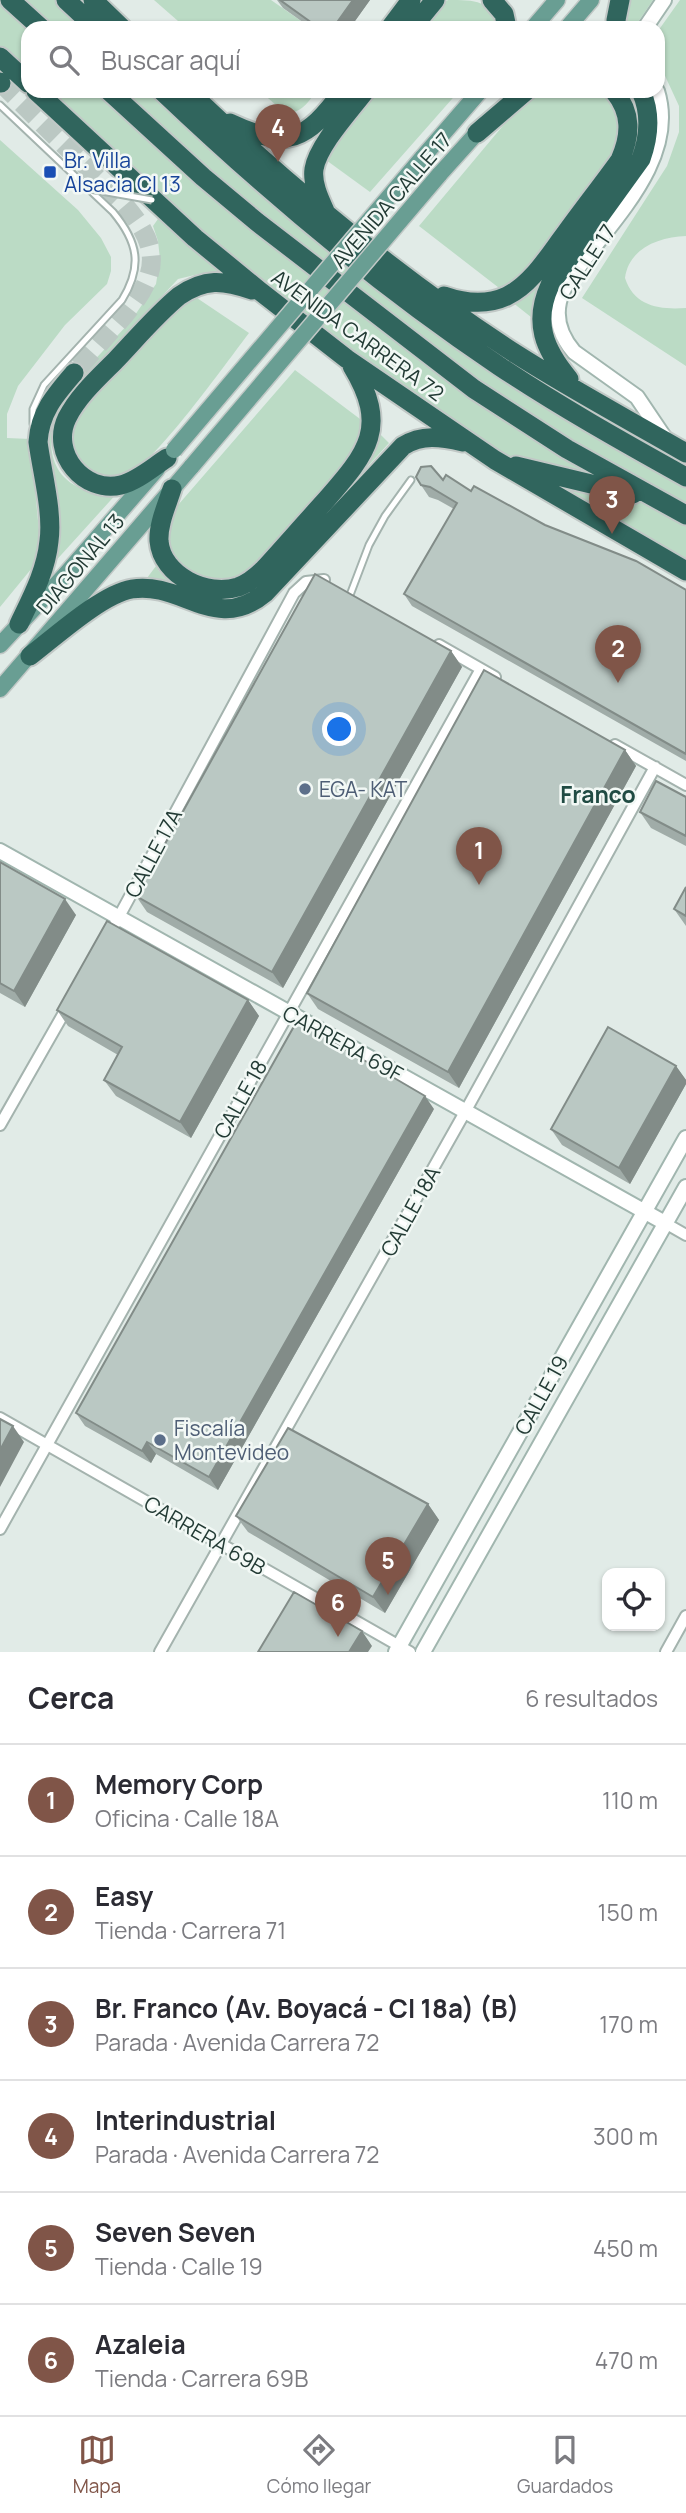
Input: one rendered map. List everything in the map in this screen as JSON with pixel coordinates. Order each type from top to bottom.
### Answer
[{"type":"highway","points":[[10,0],[33,21]]},
{"type":"highway","points":[[66,0],[88,21]]},
{"type":"highway","points":[[93,0],[115,21]]},
{"type":"highway","points":[[395,21],[411,0]]},
{"type":"highway","points":[[418,21],[435,0]]},
{"type":"highway","points":[[492,0],[504,14],[506,21]]},
{"type":"highway","points":[[618,21],[620,0]]},
{"type":"highway","points":[[0,57],[21,76]]},
{"type":"highway","name":"AVENIDA CARRERA 72","points":[[43,98],[152,200],[261,292],[347,359],[495,460],[686,570]]},
{"type":"highway","name":"AVENIDA CARRERA 72","points":[[117,98],[257,222],[474,389],[547,436],[686,515]]},
{"type":"highway","points":[[170,98],[289,206],[457,336],[545,396],[686,477]]},
{"type":"highway","points":[[195,98],[325,212],[423,288],[516,354],[686,453]]},
{"type":"highway","points":[[215,117],[265,137],[293,137],[317,124],[337,98]]},
{"type":"highway","points":[[325,212],[314,182],[314,168],[329,139],[360,98]]},
{"type":"highway","points":[[477,133],[518,98]]},
{"type":"highway","points":[[423,288],[461,302],[473,303],[504,298],[528,281],[620,160],[626,147],[629,122],[618,98]]},
{"type":"highway","points":[[578,391],[549,352],[543,335],[543,302],[550,285],[641,159],[648,130],[648,114],[643,98]]},
{"type":"highway","points":[[171,454],[122,485],[91,484],[79,476],[67,457],[63,438],[65,421],[89,388],[166,306],[192,287],[201,283],[229,283],[261,292]]},
{"type":"highway","points":[[172,489],[160,527],[159,541],[163,556],[170,566],[179,576],[205,588],[235,588],[250,582],[352,470],[366,447],[371,419],[369,402],[365,387],[347,359]]},
{"type":"highway","points":[[19,624],[37,587],[50,541],[38,443],[43,414],[52,398],[74,373]]},
{"type":"highway","points":[[30,656],[103,602],[133,589],[159,589],[196,603],[221,608],[242,607],[265,593],[403,446],[424,438],[441,437],[468,443]]},
{"type":"highway","points":[[495,460],[657,499]]},
{"type":"main road","points":[[539,21],[557,0]]},
{"type":"main road","points":[[573,21],[591,0]]},
{"type":"main road","name":"AVENIDA CALLE 17","points":[[171,454],[474,98]]},
{"type":"main road","name":"AVENIDA CALLE 17","points":[[192,466],[507,98]]},
{"type":"main road","name":"DIAGONAL 13","points":[[0,645],[171,454]]},
{"type":"main road","name":"DIAGONAL 13","points":[[0,689],[192,466]]},
{"type":"street","points":[[650,21],[664,0]]},
{"type":"street","name":"CALLE 17","points":[[659,98],[663,118],[655,157],[624,206],[566,284],[558,304],[558,323],[567,345],[573,352],[637,397],[666,442]]},
{"type":"street","name":"CALLE 17A","points":[[115,923],[294,593],[306,582],[324,580],[342,590]]},
{"type":"street","points":[[342,590],[362,602]]},
{"type":"street","points":[[433,642],[504,682]]},
{"type":"street","name":"CALLE 18","points":[[0,1529],[481,669]]},
{"type":"street","points":[[609,741],[686,785]]},
{"type":"street","name":"CALLE 18A","points":[[160,1652],[466,1112],[655,767]]},
{"type":"street","name":"CARRERA 69F","points":[[0,851],[115,923],[289,1012],[686,1235]]},
{"type":"street","points":[[0,1125],[77,990]]},
{"type":"street","name":"CALLE 19","points":[[402,1650],[686,1138]]},
{"type":"street","name":"CALLE 19","points":[[424,1652],[686,1187]]},
{"type":"street","name":"CARRERA 69B","points":[[0,1418],[402,1650]]},
{"type":"street","points":[[666,1652],[686,1616]]},
{"type":"lane","points":[[0,105],[113,212],[127,232],[135,255],[134,276],[122,300],[37,396],[32,422],[38,443]]},
{"type":"lane","points":[[90,189],[152,200]]},
{"type":"lane","points":[[342,590],[384,516],[411,480]]},
{"type":"green space","points":[[0,0],[23,21],[21,21],[21,66],[0,47]]},
{"type":"green space","points":[[23,0],[56,0],[78,21],[46,21]]},
{"type":"green space","points":[[154,0],[271,0],[301,21],[178,21]]},
{"type":"green space","points":[[448,0],[474,1],[487,7],[497,21],[427,21],[439,6]]},
{"type":"green space","points":[[627,0],[653,0],[639,21],[626,21]]},
{"type":"green space","points":[[680,0],[686,0],[686,236],[647,246],[632,259],[625,278],[635,295],[649,304],[666,308],[686,308],[686,366],[582,298],[667,166],[679,132],[679,106],[665,76],[665,21]]},
{"type":"green space","points":[[57,98],[108,98],[253,227],[613,482],[499,454],[361,357],[229,256]]},
{"type":"green space","points":[[130,98],[161,98],[289,214],[686,485],[686,508],[479,384],[242,201]]},
{"type":"green space","points":[[268,98],[311,98],[300,109],[286,114]]},
{"type":"green space","points":[[369,98],[453,98],[370,192],[326,160]]},
{"type":"green space","points":[[526,98],[609,98],[621,122],[620,143],[611,160],[543,253],[503,291],[419,226]]},
{"type":"green space","points":[[632,98],[636,115],[631,158],[543,284],[536,309],[536,321],[512,302],[537,280],[627,155],[632,122],[626,99]]},
{"type":"green space","points":[[0,140],[78,210],[101,238],[111,257],[111,271],[107,284],[65,325],[18,386],[7,414],[7,438],[30,439],[40,541],[32,568],[0,607]]},
{"type":"green space","points":[[158,219],[226,276],[207,272],[178,279],[61,404],[51,439],[55,463],[61,473],[69,482],[85,490],[119,491],[52,565],[45,441],[57,400],[131,321],[156,284],[160,259],[153,226]]},
{"type":"green space","points":[[194,296],[249,333],[171,434],[138,468],[121,477],[93,475],[70,449],[75,416],[175,310]]},
{"type":"green space","points":[[295,370],[368,425],[356,454],[252,570],[241,576],[219,581],[198,578],[180,565],[168,541],[167,530],[172,512]]},
{"type":"green space","points":[[377,431],[389,443],[265,579],[238,597],[205,599],[147,578],[156,566],[169,581],[188,589],[228,594]]},
{"type":"green space","points":[[558,486],[655,503],[686,523],[686,559]]},
{"type":"building","points":[[280,0],[353,0],[338,21],[309,21]]},
{"type":"building","points":[[431,466],[443,480],[446,475],[471,491],[474,486],[545,525],[636,561],[686,590],[686,754],[404,594],[457,503],[430,487],[421,485],[416,477],[421,467]]},
{"type":"building","name":"EGA- KAT","points":[[315,574],[451,651],[272,972],[136,896]]},
{"type":"building","points":[[484,670],[625,750],[448,1072],[307,993]]},
{"type":"building","points":[[656,781],[686,797],[686,836],[640,812]]},
{"type":"building","points":[[0,862],[65,899],[14,991],[0,983]]},
{"type":"building","points":[[686,887],[686,916],[674,909]]},
{"type":"building","points":[[107,921],[248,1000],[180,1122],[104,1080],[122,1047],[57,1010]]},
{"type":"building","points":[[297,1021],[425,1096],[209,1477],[147,1442],[142,1451],[76,1413]]},
{"type":"building","points":[[608,1027],[676,1066],[619,1168],[551,1129]]},
{"type":"building","points":[[0,1419],[13,1426],[0,1450]]},
{"type":"building","points":[[288,1428],[428,1504],[373,1597],[236,1516]]},
{"type":"building","points":[[294,1592],[362,1631],[349,1652],[258,1652]]},
{"type":"tunnel","points":[[1,83],[121,201],[145,235],[150,249],[151,264],[141,292],[74,373]]},
{"type":"place","name":"Interindustrial","points":[[278,162]]},
{"type":"place","name":"Br. Villa Alsacia Cl 13","points":[[50,172]]},
{"type":"place","name":"Br. Franco (Av. Boyacá - Cl 18a) (B)","points":[[612,534]]},
{"type":"place","name":"Easy","points":[[618,683]]},
{"type":"place","name":"EGA- KAT","points":[[305,789]]},
{"type":"place","name":"Memory Corp","points":[[479,885]]},
{"type":"place","name":"Fiscalía Montevideo","points":[[160,1440]]},
{"type":"place","name":"Seven Seven","points":[[388,1595]]},
{"type":"place","name":"Azaleia","points":[[338,1637]]},
{"type":"district","name":"Franco","points":[[598,794]]}]
